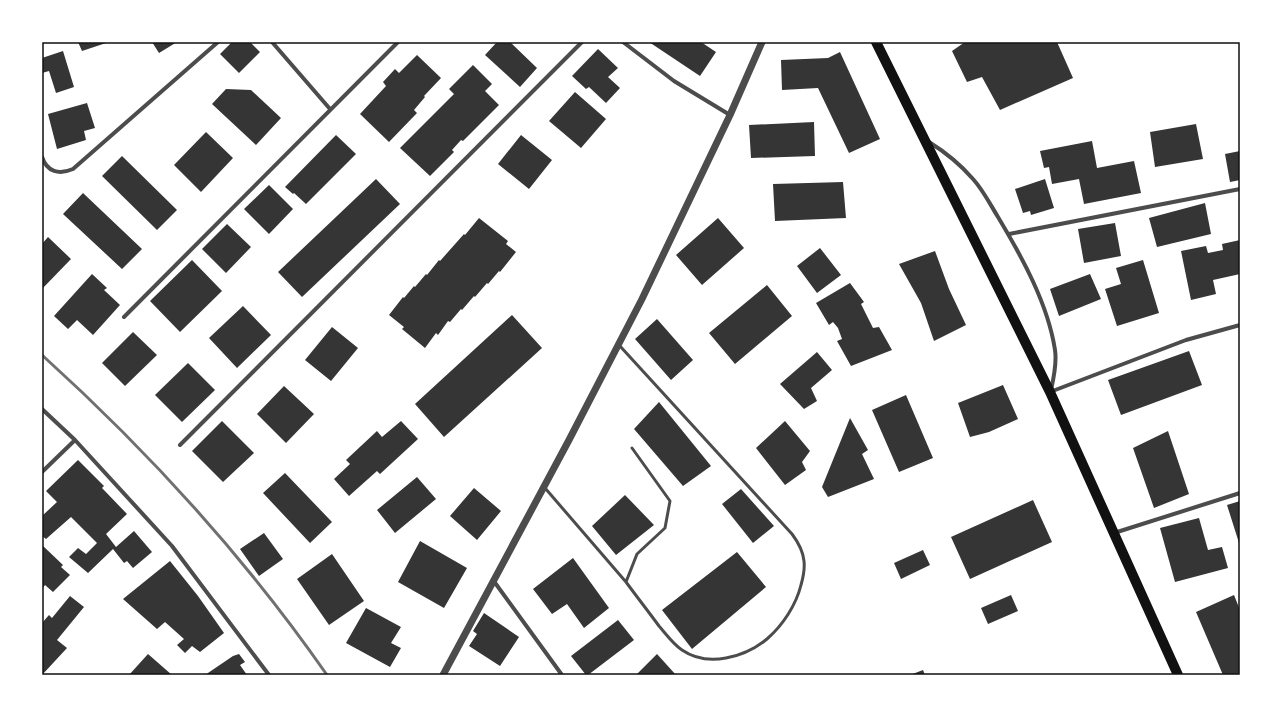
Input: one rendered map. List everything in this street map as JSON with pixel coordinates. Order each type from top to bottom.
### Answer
[{"type":"main road","points":[[876,42],[1050,392],[1178,675]]},
{"type":"street","points":[[42,157],[46,166],[52,170],[66,172],[76,167],[218,42]]},
{"type":"street","points":[[272,42],[330,109]]},
{"type":"street","points":[[124,318],[398,42]]},
{"type":"street","points":[[180,445],[582,42]]},
{"type":"street","points":[[622,42],[674,81],[730,115]]},
{"type":"street","points":[[443,675],[645,292],[730,115],[762,42]]},
{"type":"street","points":[[924,139],[955,160],[974,179],[1009,234],[1027,268],[1036,288],[1052,336],[1055,352],[1055,366],[1050,392]]},
{"type":"street","points":[[1009,234],[1240,189]]},
{"type":"street","points":[[1050,392],[1186,340],[1240,325]]},
{"type":"street","points":[[42,409],[75,440],[172,546],[269,675]]},
{"type":"street","points":[[42,472],[75,440]]},
{"type":"street","points":[[1114,533],[1240,493]]},
{"type":"street","points":[[493,580],[562,675]]},
{"type":"lane","points":[[543,486],[626,582],[676,645],[682,651],[690,655],[709,660],[721,659],[739,654],[756,646],[767,639],[783,622],[796,602],[805,570],[802,552],[798,542],[618,344]]},
{"type":"lane","points":[[626,582],[637,554],[665,528],[670,501],[632,448]]},
{"type":"building","points":[[78,42],[109,42],[82,51]]},
{"type":"building","points":[[152,42],[177,42],[159,53]]},
{"type":"building","points":[[232,42],[250,42],[260,52],[239,73],[220,54]]},
{"type":"building","points":[[497,42],[510,42],[537,68],[520,87],[485,55]]},
{"type":"building","points":[[649,42],[701,42],[716,52],[700,76]]},
{"type":"building","points":[[965,42],[1057,42],[1073,78],[1000,110],[982,77],[967,82],[952,51]]},
{"type":"building","points":[[598,49],[618,68],[608,77],[620,88],[606,103],[589,87],[586,89],[572,76]]},
{"type":"building","points":[[63,51],[74,87],[56,93],[49,71],[42,73],[42,58]]},
{"type":"building","points":[[840,52],[880,139],[849,153],[818,88],[782,90],[781,60],[828,58]]},
{"type":"building","points":[[417,55],[441,78],[424,96],[425,97],[414,110],[417,113],[389,142],[360,114],[386,86],[383,82],[395,69],[399,73]]},
{"type":"building","points":[[473,65],[492,84],[485,91],[499,105],[463,141],[461,140],[452,150],[454,152],[430,176],[400,148],[454,94],[449,89]]},
{"type":"building","points":[[226,89],[251,90],[281,118],[256,145],[212,104]]},
{"type":"building","points":[[575,92],[606,119],[581,148],[549,121]]},
{"type":"building","points":[[87,103],[95,128],[84,131],[86,140],[57,149],[48,114]]},
{"type":"building","points":[[814,122],[815,156],[751,158],[749,125]]},
{"type":"building","points":[[1196,124],[1203,159],[1155,167],[1150,132]]},
{"type":"building","points":[[206,132],[233,158],[201,192],[174,165]]},
{"type":"building","points":[[336,135],[356,154],[306,204],[285,187]]},
{"type":"building","points":[[521,135],[552,160],[529,189],[498,164]]},
{"type":"building","points":[[1092,141],[1097,168],[1134,161],[1141,193],[1084,204],[1079,179],[1052,184],[1049,167],[1044,168],[1040,151]]},
{"type":"building","points":[[1240,151],[1240,180],[1230,182],[1225,154]]},
{"type":"building","points":[[122,156],[177,210],[157,230],[102,176]]},
{"type":"building","points":[[376,179],[400,204],[302,297],[278,272]]},
{"type":"building","points":[[1045,179],[1054,208],[1031,215],[1030,211],[1023,213],[1015,189]]},
{"type":"building","points":[[843,182],[846,218],[775,221],[773,184]]},
{"type":"building","points":[[269,185],[293,209],[269,234],[244,209]]},
{"type":"building","points":[[83,193],[142,249],[122,269],[63,214]]},
{"type":"building","points":[[1205,203],[1211,234],[1157,247],[1149,218]]},
{"type":"building","points":[[479,218],[508,241],[506,244],[516,252],[500,272],[499,271],[462,310],[461,309],[450,322],[448,321],[438,335],[436,333],[425,348],[402,329],[404,327],[389,315],[403,297],[404,298],[426,274],[427,275],[439,260],[440,261],[464,234],[465,235]]},
{"type":"building","points":[[718,218],[744,248],[702,285],[676,255]]},
{"type":"building","points":[[1115,223],[1121,256],[1084,263],[1078,229]]},
{"type":"building","points":[[227,224],[251,247],[226,273],[202,249]]},
{"type":"building","points":[[48,237],[71,259],[42,289],[42,244]]},
{"type":"building","points":[[1240,240],[1240,274],[1213,280],[1216,294],[1191,300],[1181,251],[1206,246],[1208,253],[1223,250],[1222,244]]},
{"type":"building","points":[[820,248],[841,275],[817,293],[797,266]]},
{"type":"building","points":[[935,251],[949,289],[966,325],[934,341],[921,303],[899,264]]},
{"type":"building","points":[[192,260],[222,291],[180,332],[150,301]]},
{"type":"building","points":[[1143,260],[1159,313],[1117,326],[1105,289],[1121,284],[1116,268]]},
{"type":"building","points":[[92,274],[107,288],[104,290],[120,305],[93,335],[77,320],[68,329],[54,316]]},
{"type":"building","points":[[1090,274],[1101,299],[1059,316],[1050,289]]},
{"type":"building","points":[[850,283],[864,302],[861,304],[873,328],[879,327],[892,350],[851,366],[837,341],[842,339],[838,328],[833,322],[829,325],[816,303]]},
{"type":"building","points":[[767,285],[792,316],[735,364],[709,333]]},
{"type":"building","points":[[243,306],[271,335],[237,368],[209,338]]},
{"type":"building","points":[[512,315],[542,348],[444,437],[415,404]]},
{"type":"building","points":[[657,319],[693,360],[671,380],[635,339]]},
{"type":"building","points":[[332,327],[358,348],[331,381],[305,360]]},
{"type":"building","points":[[133,332],[157,355],[125,386],[102,363]]},
{"type":"building","points":[[1189,351],[1202,385],[1121,415],[1108,380]]},
{"type":"building","points":[[817,352],[832,370],[811,388],[817,401],[804,409],[780,384]]},
{"type":"building","points":[[188,363],[215,390],[182,422],[155,395]]},
{"type":"building","points":[[1003,385],[1018,419],[989,432],[970,437],[958,403]]},
{"type":"building","points":[[284,386],[314,414],[286,443],[257,414]]},
{"type":"building","points":[[906,395],[933,458],[899,472],[872,410]]},
{"type":"building","points":[[659,402],[711,466],[683,486],[634,429]]},
{"type":"building","points":[[850,418],[868,450],[862,454],[874,479],[828,497],[822,487]]},
{"type":"building","points":[[222,421],[254,453],[223,482],[192,451]]},
{"type":"building","points":[[401,421],[418,439],[380,474],[377,471],[349,496],[334,479],[350,464],[346,460],[377,431],[382,437]]},
{"type":"building","points":[[785,421],[810,451],[802,462],[806,470],[785,485],[756,448]]},
{"type":"building","points":[[1168,431],[1189,494],[1154,508],[1133,448]]},
{"type":"building","points":[[78,460],[104,486],[102,488],[127,514],[106,534],[116,547],[134,531],[152,552],[133,568],[127,561],[124,563],[113,549],[88,573],[69,557],[78,548],[86,554],[97,543],[71,517],[46,539],[42,536],[42,516],[57,502],[46,491]]},
{"type":"building","points":[[285,473],[332,522],[310,543],[263,493]]},
{"type":"building","points":[[417,477],[436,499],[395,533],[377,510]]},
{"type":"building","points":[[474,488],[501,511],[477,540],[450,516]]},
{"type":"building","points":[[741,489],[774,526],[753,543],[722,504]]},
{"type":"building","points":[[625,495],[654,525],[616,555],[592,526]]},
{"type":"building","points":[[1033,500],[1052,542],[970,579],[951,537]]},
{"type":"building","points":[[1240,501],[1240,546],[1227,505]]},
{"type":"building","points":[[1199,518],[1208,550],[1222,547],[1228,568],[1175,582],[1160,528]]},
{"type":"building","points":[[264,533],[283,559],[259,576],[240,549]]},
{"type":"building","points":[[420,541],[467,568],[444,608],[398,582]]},
{"type":"building","points":[[42,545],[63,565],[61,567],[70,575],[53,592],[45,585],[42,589]]},
{"type":"building","points":[[923,550],[930,565],[901,579],[894,563]]},
{"type":"building","points":[[737,552],[766,587],[692,649],[662,610]]},
{"type":"building","points":[[332,554],[364,601],[329,625],[297,579]]},
{"type":"building","points":[[573,558],[609,608],[584,628],[567,604],[552,614],[533,589]]},
{"type":"building","points":[[170,561],[198,596],[224,633],[200,652],[192,646],[185,653],[177,645],[184,639],[165,622],[157,629],[123,599]]},
{"type":"building","points":[[1011,595],[1018,611],[988,624],[981,608]]},
{"type":"building","points":[[1234,595],[1240,610],[1240,675],[1223,675],[1196,612]]},
{"type":"building","points":[[70,596],[84,607],[57,640],[67,648],[42,675],[42,623],[49,615],[52,618]]},
{"type":"building","points":[[366,608],[401,627],[391,643],[401,648],[390,667],[346,643]]},
{"type":"building","points":[[484,613],[519,637],[500,666],[469,646],[477,634],[473,631]]},
{"type":"building","points":[[618,620],[634,640],[586,675],[571,656]]},
{"type":"building","points":[[148,654],[172,675],[129,675]]},
{"type":"building","points":[[239,654],[245,662],[240,665],[247,675],[205,675],[233,656]]},
{"type":"building","points":[[657,654],[676,675],[636,675]]},
{"type":"building","points":[[923,670],[925,675],[910,675]]},
{"type":"railway","points":[[42,355],[120,429],[194,507],[263,589],[296,631],[327,675]]}]
